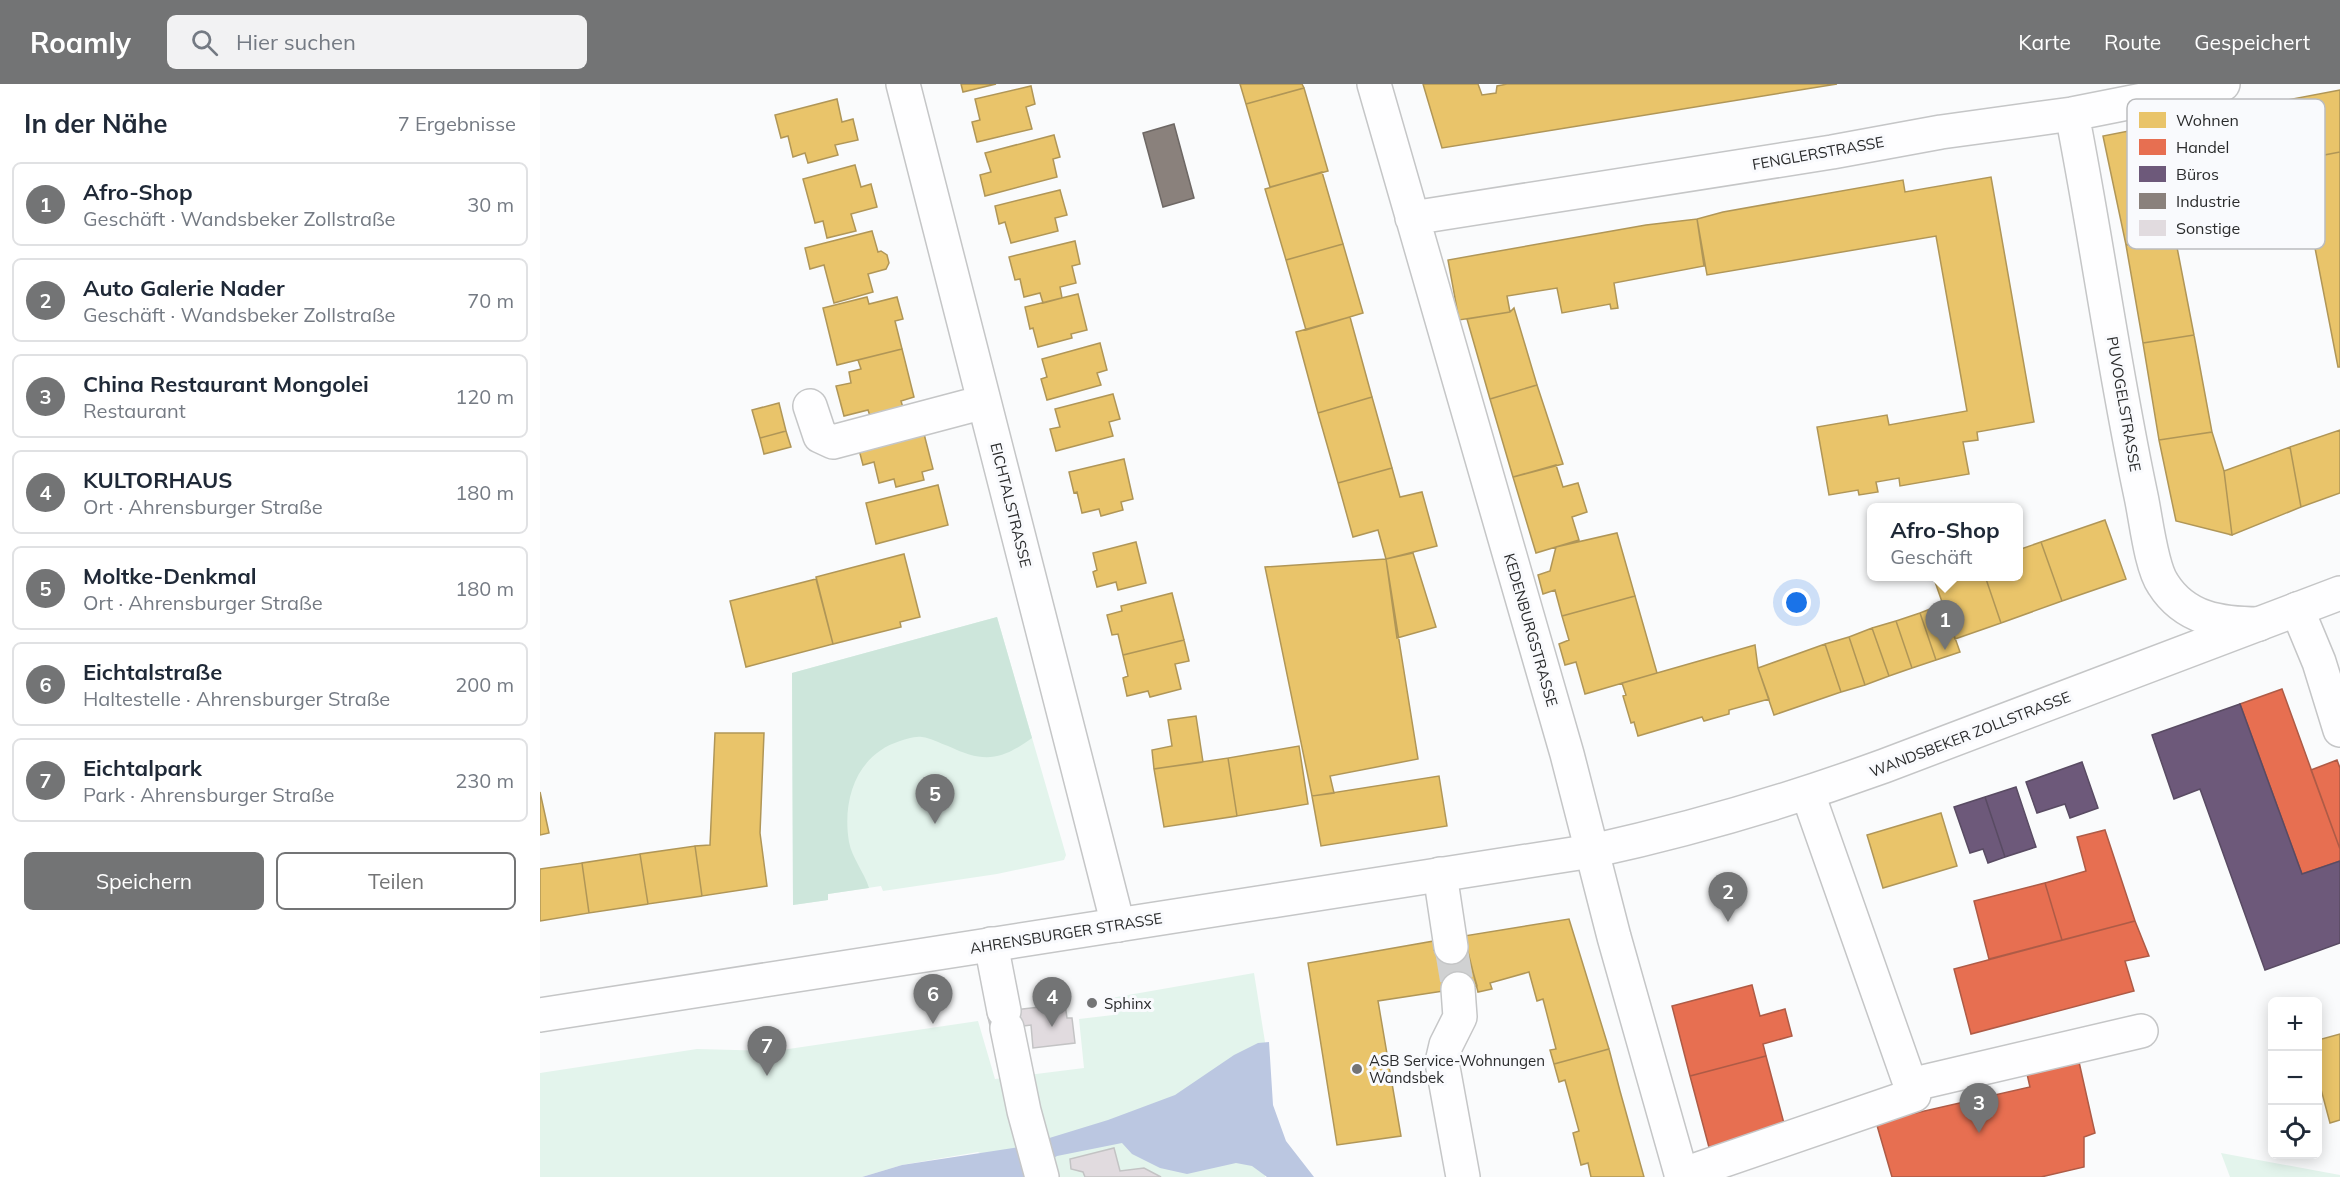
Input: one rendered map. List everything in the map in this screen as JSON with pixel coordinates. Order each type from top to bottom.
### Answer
[{"type":"street","name":"EICHTALSTRASSE","points":[[903,84],[1118,925]]},
{"type":"street","name":"KEDENBURGSTRASSE","points":[[1374,84],[1564,743],[1682,1176]]},
{"type":"street","name":"FENGLERSTRASSE","points":[[2148,99],[2223,84]]},
{"type":"street","name":"FENGLERSTRASSE","points":[[1412,218],[1832,152],[1941,132],[2072,114],[2127,103]]},
{"type":"street","name":"PUVOGELSTRASSE","points":[[2072,114],[2133,461],[2161,582],[2187,610],[2200,616],[2217,622],[2259,624]]},
{"type":"street","points":[[810,406],[820,436],[833,442],[984,402]]},
{"type":"street","name":"WANDSBEKER ZOLLSTRASSE","points":[[1592,851],[1674,833],[1808,794],[2340,593]]},
{"type":"street","points":[[2297,609],[2319,662],[2340,730]]},
{"type":"street","points":[[1682,1176],[1914,1095],[1808,794]]},
{"type":"street","name":"AHRENSBURGER STRASSE","points":[[540,1015],[1592,851]]},
{"type":"street","points":[[1440,874],[1451,947]]},
{"type":"street","points":[[991,944],[1031,1136],[1042,1177]]},
{"type":"street","points":[[1458,988],[1460,1017],[1446,1045],[1442,1062],[1463,1177]]},
{"type":"street","points":[[1910,1085],[2141,1031]]},
{"type":"shaded area","points":[[997,617],[1066,855],[1064,860],[997,874],[883,891],[881,886],[828,894],[828,900],[793,905],[792,673]]},
{"type":"shaded area","points":[[1254,973],[1265,1042],[1265,1177],[1026,1177],[978,1152],[902,1165],[862,1177],[540,1177],[540,1073],[697,1049],[775,1051],[978,1021],[995,1079],[1084,1068],[1079,1019],[1113,1015],[1111,998]]},
{"type":"shaded area","points":[[2221,1153],[2340,1175],[2340,1177],[2230,1177]]},
{"type":"green space","points":[[997,617],[1032,738],[1001,755],[982,757],[932,739],[916,737],[900,741],[872,757],[855,781],[850,795],[847,826],[851,848],[869,888],[828,894],[828,900],[793,905],[792,673]]},
{"type":"water","points":[[1269,1042],[1273,1105],[1286,1141],[1314,1177],[1267,1177],[1252,1166],[1236,1163],[1187,1174],[1160,1168],[1132,1154],[1122,1143],[1057,1156],[1026,1177],[862,1177],[902,1165],[1020,1147],[1108,1120],[1175,1095],[1234,1055],[1258,1043]]},
{"type":"building: Wohnen","points":[[961,84],[996,84],[963,92]]},
{"type":"building: Wohnen","points":[[1240,84],[1302,84],[1304,88],[1246,104]]},
{"type":"building: Wohnen","points":[[1423,84],[1478,84],[1482,95],[1496,93],[1497,86],[1507,84],[1837,84],[1442,148]]},
{"type":"building: Wohnen","points":[[1031,86],[1035,104],[1026,107],[1032,129],[977,142],[972,122],[980,120],[975,99]]},
{"type":"building: Wohnen","points":[[1304,88],[1328,171],[1270,187],[1246,104]]},
{"type":"building: Wohnen","points":[[2340,90],[2340,152],[2325,155],[2325,99],[2292,99]]},
{"type":"building: Wohnen","points":[[837,99],[842,122],[853,119],[858,140],[835,145],[838,155],[808,163],[805,153],[793,157],[788,136],[781,138],[775,115]]},
{"type":"building: Wohnen","points":[[2127,131],[2127,245],[2126,245],[2103,136]]},
{"type":"building: Wohnen","points":[[1054,135],[1060,157],[1053,159],[1057,177],[985,196],[980,175],[991,172],[985,153]]},
{"type":"building: Wohnen","points":[[2340,152],[2340,367],[2338,367],[2315,249],[2325,249],[2325,155]]},
{"type":"building: Wohnen","points":[[855,165],[861,187],[871,184],[877,207],[851,214],[856,231],[827,238],[823,221],[815,223],[803,179]]},
{"type":"building: Wohnen","points":[[1322,172],[1343,244],[1286,260],[1265,189]]},
{"type":"building: Wohnen","points":[[1991,177],[2034,422],[1977,432],[1978,440],[1963,442],[1969,474],[1900,486],[1899,478],[1876,482],[1878,492],[1859,495],[1858,490],[1829,495],[1817,427],[1887,415],[1889,425],[1967,411],[1936,236],[1707,275],[1697,219],[1723,212],[1903,180],[1905,192]]},
{"type":"building: Wohnen","points":[[1060,190],[1067,215],[1055,218],[1058,231],[1011,243],[1005,222],[999,224],[995,206]]},
{"type":"building: Wohnen","points":[[1697,219],[1704,266],[1614,283],[1618,308],[1611,309],[1610,304],[1562,313],[1557,288],[1507,296],[1510,312],[1459,320],[1448,260],[1646,225]]},
{"type":"building: Wohnen","points":[[872,231],[878,252],[881,251],[887,255],[889,263],[886,269],[868,274],[873,292],[834,303],[824,265],[810,269],[805,248]]},
{"type":"building: Wohnen","points":[[1075,241],[1080,264],[1072,266],[1076,283],[1060,287],[1062,298],[1043,303],[1040,293],[1024,297],[1020,279],[1015,280],[1009,257]]},
{"type":"building: Wohnen","points":[[1343,244],[1363,313],[1306,330],[1286,260]]},
{"type":"building: Wohnen","points":[[2126,245],[2127,249],[2177,249],[2194,335],[2143,343]]},
{"type":"building: Wohnen","points":[[1078,294],[1087,330],[1071,334],[1072,338],[1038,347],[1033,328],[1030,329],[1025,307]]},
{"type":"building: Wohnen","points":[[867,297],[869,304],[897,297],[903,319],[895,321],[902,349],[837,365],[823,308]]},
{"type":"building: Wohnen","points":[[1514,308],[1537,385],[1490,399],[1467,319],[1510,312]]},
{"type":"building: Wohnen","points":[[1350,317],[1372,397],[1318,413],[1296,332]]},
{"type":"building: Wohnen","points":[[2194,335],[2212,432],[2159,440],[2143,343]]},
{"type":"building: Wohnen","points":[[1100,343],[1107,370],[1097,373],[1101,385],[1047,400],[1041,379],[1047,377],[1042,359]]},
{"type":"building: Wohnen","points":[[902,349],[914,397],[901,401],[904,411],[871,419],[868,410],[844,416],[836,386],[851,383],[849,372],[861,369],[858,360]]},
{"type":"building: Wohnen","points":[[1537,385],[1563,464],[1513,477],[1490,399]]},
{"type":"building: Wohnen","points":[[1113,394],[1120,419],[1109,422],[1113,436],[1056,451],[1050,429],[1060,427],[1055,409]]},
{"type":"building: Wohnen","points":[[1372,397],[1392,468],[1338,483],[1318,413]]},
{"type":"building: Wohnen","points":[[779,403],[786,431],[760,438],[752,410]]},
{"type":"building: Wohnen","points":[[922,426],[933,469],[922,472],[924,480],[896,487],[894,479],[879,483],[874,462],[863,465],[857,442]]},
{"type":"building: Wohnen","points":[[2340,430],[2340,493],[2301,507],[2290,447]]},
{"type":"building: Wohnen","points":[[786,431],[791,447],[764,454],[760,438]]},
{"type":"building: Wohnen","points":[[2212,432],[2224,471],[2232,535],[2176,521],[2159,440]]},
{"type":"building: Wohnen","points":[[2290,447],[2301,507],[2232,535],[2224,471]]},
{"type":"building: Wohnen","points":[[1124,459],[1133,499],[1121,502],[1123,510],[1101,516],[1099,509],[1082,513],[1069,472]]},
{"type":"building: Wohnen","points":[[1556,465],[1563,487],[1578,483],[1587,512],[1572,517],[1579,540],[1536,553],[1513,477]]},
{"type":"building: Wohnen","points":[[1392,468],[1400,497],[1422,492],[1437,546],[1386,559],[1378,530],[1353,537],[1338,483]]},
{"type":"building: Wohnen","points":[[938,485],[948,525],[876,544],[866,503]]},
{"type":"building: Wohnen","points":[[2105,520],[2126,579],[2062,601],[2041,542]]},
{"type":"building: Wohnen","points":[[1617,533],[1635,596],[1562,616],[1555,590],[1543,594],[1538,575],[1550,571],[1556,547]]},
{"type":"building: Wohnen","points":[[1136,542],[1146,583],[1118,590],[1116,582],[1097,587],[1093,572],[1097,570],[1093,553]]},
{"type":"building: Wohnen","points":[[2041,542],[2062,601],[2001,623],[1987,581],[2023,581],[2023,548]]},
{"type":"building: Wohnen","points":[[1413,553],[1436,627],[1397,638],[1386,559]]},
{"type":"building: Wohnen","points":[[904,554],[920,617],[900,622],[901,627],[833,644],[816,577]]},
{"type":"building: Wohnen","points":[[1386,559],[1418,759],[1330,776],[1334,793],[1312,796],[1265,567]]},
{"type":"building: Wohnen","points":[[816,579],[833,644],[746,667],[730,601]]},
{"type":"building: Wohnen","points":[[1935,581],[1987,581],[2001,623],[1955,639]]},
{"type":"building: Wohnen","points":[[1172,593],[1184,640],[1123,655],[1118,634],[1112,635],[1107,615],[1122,611],[1121,606]]},
{"type":"building: Wohnen","points":[[1635,596],[1657,673],[1585,694],[1576,662],[1565,665],[1559,644],[1569,640],[1562,616]]},
{"type":"building: Wohnen","points":[[1943,604],[1960,652],[1936,660],[1920,613]]},
{"type":"building: Wohnen","points":[[1920,613],[1936,660],[1912,668],[1896,621]]},
{"type":"building: Wohnen","points":[[1896,621],[1912,668],[1889,676],[1872,628]]},
{"type":"building: Wohnen","points":[[1872,628],[1889,676],[1865,685],[1849,637]]},
{"type":"building: Wohnen","points":[[1849,637],[1865,685],[1841,692],[1825,644]]},
{"type":"building: Wohnen","points":[[1184,640],[1189,661],[1175,664],[1181,689],[1150,697],[1148,691],[1127,696],[1123,678],[1128,676],[1123,655]]},
{"type":"building: Wohnen","points":[[1825,644],[1841,692],[1774,715],[1758,668]]},
{"type":"building: Wohnen","points":[[1755,645],[1758,668],[1769,699],[1729,710],[1729,714],[1704,721],[1702,717],[1638,736],[1634,722],[1631,723],[1623,696],[1626,695],[1622,683]]},
{"type":"building: Wohnen","points":[[1196,716],[1203,762],[1154,769],[1152,750],[1172,746],[1168,720]]},
{"type":"building: Wohnen","points":[[715,733],[764,733],[760,833],[767,886],[702,896],[695,846],[710,845]]},
{"type":"building: Wohnen","points":[[1299,746],[1308,804],[1237,816],[1228,758]]},
{"type":"building: Wohnen","points":[[1228,758],[1237,816],[1164,827],[1154,769]]},
{"type":"building: Wohnen","points":[[1439,776],[1447,826],[1321,846],[1312,796]]},
{"type":"building: Wohnen","points":[[540,792],[549,833],[540,835]]},
{"type":"building: Wohnen","points":[[1941,813],[1957,866],[1883,888],[1867,835]]},
{"type":"building: Wohnen","points":[[695,846],[702,896],[648,904],[640,854]]},
{"type":"building: Wohnen","points":[[640,854],[648,904],[589,913],[582,863]]},
{"type":"building: Wohnen","points":[[582,863],[589,913],[540,921],[540,869]]},
{"type":"building: Wohnen","points":[[1569,919],[1609,1049],[1554,1064],[1550,1050],[1556,1049],[1543,999],[1537,1001],[1529,972],[1490,983],[1492,989],[1478,992],[1464,936]]},
{"type":"building: Wohnen","name":"ASB Service-Wohnungen Wandsbek","points":[[1434,941],[1434,950],[1465,944],[1477,986],[1378,1001],[1401,1136],[1337,1145],[1308,963]]},
{"type":"building: Wohnen","points":[[2340,1034],[2340,1120],[2330,1123],[2322,1093],[2322,1039]]},
{"type":"building: Wohnen","points":[[1609,1049],[1644,1177],[1591,1177],[1588,1163],[1581,1165],[1573,1133],[1579,1131],[1565,1080],[1559,1082],[1554,1064]]},
{"type":"building: Handel","points":[[2282,689],[2340,849],[2340,861],[2302,874],[2240,704]]},
{"type":"building: Handel","points":[[2337,760],[2340,768],[2340,849],[2311,770]]},
{"type":"building: Handel","points":[[2105,830],[2135,921],[2062,940],[2045,883],[2086,871],[2077,837]]},
{"type":"building: Handel","points":[[2045,883],[2062,940],[1989,959],[1974,901]]},
{"type":"building: Handel","points":[[2135,921],[2149,956],[2125,961],[2134,991],[1971,1034],[1954,969]]},
{"type":"building: Handel","points":[[1752,985],[1760,1016],[1785,1009],[1792,1036],[1763,1044],[1766,1056],[1690,1076],[1672,1006]]},
{"type":"building: Handel","points":[[1766,1056],[1786,1131],[1710,1151],[1690,1076]]},
{"type":"building: Handel","points":[[2079,1062],[2095,1133],[2084,1137],[2084,1167],[2041,1177],[1892,1177],[1876,1122],[2030,1087],[2027,1074]]},
{"type":"building: Büros","points":[[2240,704],[2302,874],[2340,861],[2340,943],[2265,970],[2200,789],[2174,799],[2152,735]]},
{"type":"building: Büros","points":[[2082,762],[2098,808],[2070,818],[2065,804],[2037,813],[2026,782]]},
{"type":"building: Büros","points":[[2016,787],[2036,847],[2005,857],[1985,797]]},
{"type":"building: Büros","points":[[1985,797],[2005,857],[1988,863],[1983,849],[1970,853],[1954,807]]},
{"type":"building: Industrie","points":[[1174,124],[1194,198],[1163,207],[1143,133]]},
{"type":"building: Sonstige","points":[[1065,1004],[1067,1018],[1072,1018],[1075,1043],[1033,1048],[1031,1025],[991,1030],[987,1013]]},
{"type":"building: Sonstige","points":[[1114,1148],[1120,1171],[1144,1168],[1161,1177],[1085,1177],[1083,1172],[1071,1169],[1070,1159]]},
{"type":"tunnel","points":[[1451,947],[1458,989]]},
{"type":"place","name":"Afro-Shop","points":[[1945,650]]},
{"type":"place","name":"Moltke-Denkmal","points":[[935,824]]},
{"type":"place","name":"Auto Galerie Nader","points":[[1728,922]]},
{"type":"place","name":"Sphinx","points":[[1092,1003]]},
{"type":"place","name":"Eichtalstraße","points":[[933,1024]]},
{"type":"place","name":"KULTORHAUS","points":[[1052,1027]]},
{"type":"place","name":"ASB Service-Wohnungen Wandsbek","points":[[1357,1069]]},
{"type":"place","name":"Eichtalpark","points":[[767,1076]]},
{"type":"place","name":"China Restaurant Mongolei","points":[[1979,1133]]}]
